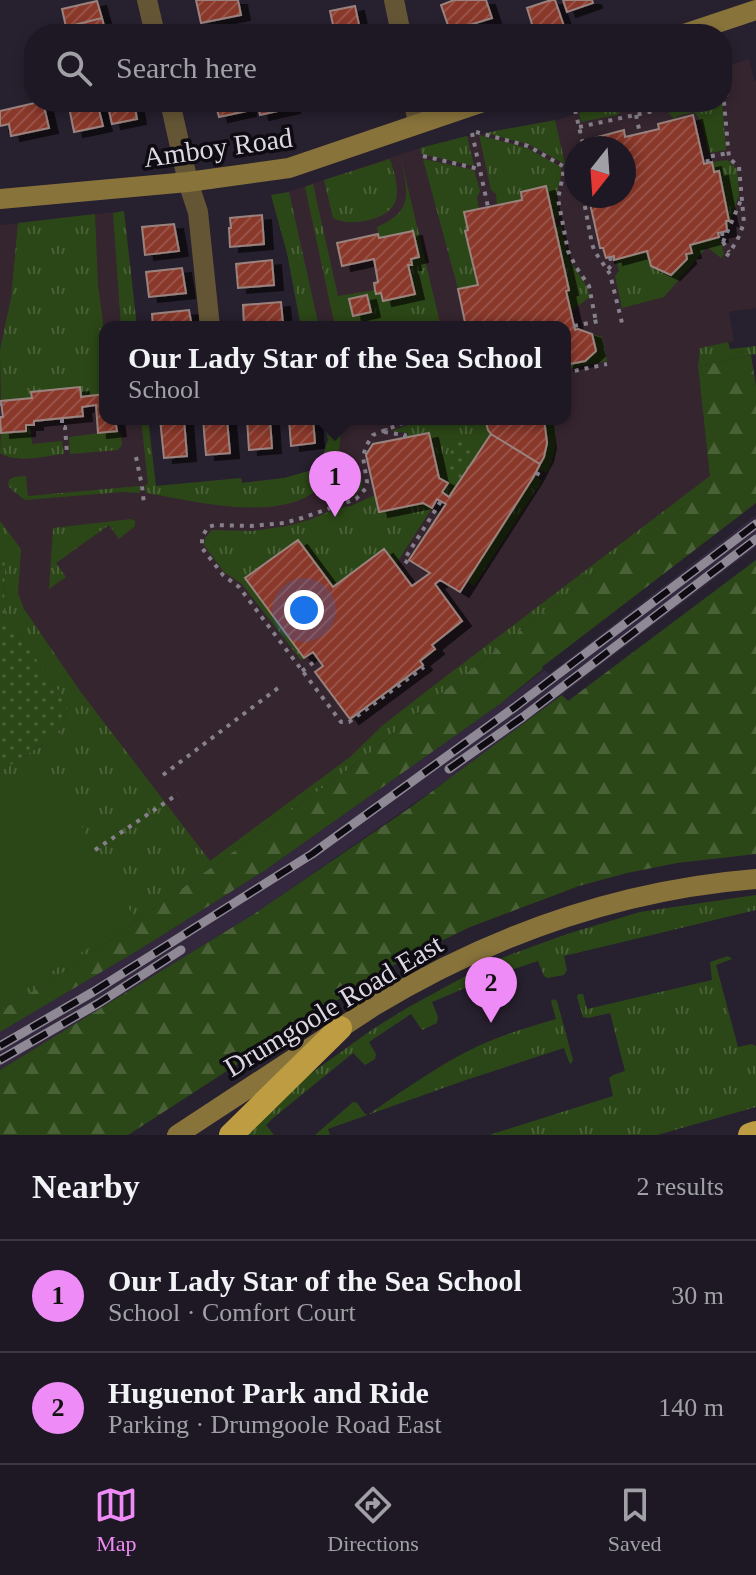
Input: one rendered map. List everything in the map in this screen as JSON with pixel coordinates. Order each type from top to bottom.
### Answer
[{"type":"highway","points":[[231,1135],[340,1028]]},
{"type":"highway","points":[[750,1135],[756,1133]]},
{"type":"main road","points":[[714,24],[756,10]]},
{"type":"main road","name":"Amboy Road","points":[[0,199],[188,182],[289,168],[453,112]]},
{"type":"main road","name":"Drumgoole Road East","points":[[177,1135],[406,987],[476,952],[579,912],[656,893],[756,879]]},
{"type":"street","points":[[147,0],[153,24]]},
{"type":"street","points":[[394,0],[399,24]]},
{"type":"street","points":[[172,112],[198,212],[209,321]]},
{"type":"street","points":[[416,112],[418,124]]},
{"type":"path","points":[[575,112],[581,136]]},
{"type":"path","points":[[579,127],[650,112]]},
{"type":"path","points":[[724,260],[740,236],[744,223],[739,167],[729,158],[725,112]]},
{"type":"path","points":[[636,115],[640,134]]},
{"type":"path","points":[[488,207],[474,132],[528,146],[563,166],[558,199],[570,255],[589,286],[597,321],[574,326]]},
{"type":"path","points":[[708,163],[707,157],[729,153]]},
{"type":"path","points":[[423,156],[480,169]]},
{"type":"path","points":[[723,242],[742,196]]},
{"type":"path","points":[[585,208],[592,244],[608,269],[623,327]]},
{"type":"path","points":[[555,223],[563,221]]},
{"type":"path","points":[[722,232],[729,252]]},
{"type":"path","points":[[608,269],[612,265],[610,257]]},
{"type":"path","points":[[571,372],[607,364]]},
{"type":"path","points":[[62,419],[67,454]]},
{"type":"path","points":[[382,425],[383,431]]},
{"type":"path","points":[[398,425],[373,435],[362,462],[367,482],[362,495],[356,499],[284,523],[211,526],[202,537],[202,548],[219,570],[239,587],[338,720],[349,722],[424,667]]},
{"type":"path","points":[[383,431],[405,435],[405,438]]},
{"type":"path","points":[[136,457],[144,504]]},
{"type":"path","points":[[536,473],[544,477]]},
{"type":"path","points":[[408,563],[404,560],[441,501]]},
{"type":"path","points":[[302,671],[318,659]]},
{"type":"path","points":[[163,775],[282,685]]},
{"type":"path","points":[[95,850],[178,794]]},
{"type":"shaded area","points":[[749,59],[756,81],[756,308],[729,312],[734,341],[701,348],[699,352],[711,487],[220,861],[58,976],[0,1011],[0,772],[60,733],[68,704],[4,614],[5,555],[0,547],[0,225],[124,211],[136,321],[99,321],[99,425],[149,425],[156,486],[241,478],[242,483],[284,478],[319,468],[328,440],[325,425],[571,425],[571,321],[300,321],[287,253],[271,195],[467,136],[553,121],[581,112],[732,112],[732,64]]},
{"type":"shaded area","points":[[756,515],[756,547],[468,766],[254,914],[0,1070],[0,1032],[264,871],[544,670],[549,674]]},
{"type":"green space","points":[[582,112],[620,112],[581,122],[579,113]]},
{"type":"green space","points":[[673,112],[694,112],[675,119],[668,113]]},
{"type":"green space","points":[[694,112],[723,112],[726,150],[709,153]]},
{"type":"green space","points":[[555,120],[564,163],[528,144],[485,133]]},
{"type":"green space","points":[[479,135],[527,148],[561,167],[556,196],[559,218],[553,220],[522,200],[497,205]]},
{"type":"green space","points":[[467,136],[474,166],[422,154],[420,148]]},
{"type":"green space","points":[[400,155],[440,321],[334,321],[305,187],[313,184],[338,296],[375,290],[381,293],[383,301],[414,293],[408,265],[412,264],[379,238],[377,227],[398,214],[406,198]]},
{"type":"green space","points":[[390,159],[397,192],[391,209],[376,218],[357,222],[333,218],[324,180]]},
{"type":"green space","points":[[423,159],[474,170],[480,191],[477,197],[479,209],[464,213],[478,285],[458,289]]},
{"type":"green space","points":[[727,160],[737,169],[739,195],[727,231],[726,221],[729,220],[719,172],[714,172],[712,162]]},
{"type":"green space","points":[[289,192],[318,321],[300,321],[287,253],[271,195]]},
{"type":"green space","points":[[124,211],[136,321],[121,321],[113,213]]},
{"type":"green space","points":[[95,214],[103,321],[99,321],[99,395],[81,397],[80,388],[31,393],[32,398],[1,401],[0,350],[11,298],[18,223]]},
{"type":"green space","points":[[561,225],[569,259],[590,297],[571,311],[555,226]]},
{"type":"green space","points":[[719,237],[724,254],[721,258],[707,247],[664,297],[622,308],[615,276],[619,271],[616,259],[647,251],[651,266],[671,275],[687,259],[686,254],[692,253],[690,245]]},
{"type":"green space","points":[[592,334],[602,337],[607,361],[571,368],[571,364],[585,361],[596,351]]},
{"type":"green space","points":[[728,342],[730,349],[756,346],[756,354],[698,366],[700,348]]},
{"type":"green space","points":[[751,355],[756,386],[756,503],[542,667],[500,704],[264,871],[0,1032],[0,1011],[58,976],[360,761],[569,593],[711,487],[698,366]]},
{"type":"green space","points":[[26,425],[30,425],[32,444],[62,441],[64,454],[23,459],[0,453],[1,433],[26,431]]},
{"type":"green space","points":[[142,425],[149,425],[156,486],[241,478],[242,483],[284,478],[319,468],[328,440],[325,425],[340,425],[340,443],[334,467],[320,487],[300,500],[276,506],[221,505],[146,493],[145,485],[148,484]]},
{"type":"green space","points":[[408,425],[487,425],[491,434],[480,450],[459,438],[460,480],[449,497],[442,492],[447,483],[439,478],[429,434],[407,437],[408,433],[391,431]]},
{"type":"green space","points":[[545,425],[554,425],[556,440],[547,473],[537,469],[546,445]]},
{"type":"green space","points":[[117,431],[121,434],[122,445],[118,450],[70,454],[69,437]]},
{"type":"green space","points":[[460,437],[480,450],[460,480],[441,468]]},
{"type":"green space","points":[[351,469],[361,471],[362,488],[351,498],[329,503],[339,493]]},
{"type":"green space","points":[[535,475],[542,481],[474,586],[467,582]]},
{"type":"green space","points":[[26,476],[28,496],[140,486],[140,493],[25,500],[8,485],[14,477]]},
{"type":"green space","points":[[710,476],[711,487],[569,593],[360,761],[58,976],[0,1011],[0,772],[60,733],[68,704],[4,614],[5,555],[0,547],[0,521],[21,549],[18,593],[24,609],[80,691],[210,861],[350,757],[382,726],[424,693]]},
{"type":"green space","points":[[375,495],[379,512],[423,503],[432,508],[396,564],[384,549],[333,587],[298,540],[245,578],[304,658],[301,660],[242,584],[224,572],[204,545],[205,538],[212,530],[253,531],[287,526],[351,506]]},
{"type":"green space","points":[[135,521],[135,526],[119,539],[109,525],[56,563],[66,577],[49,589],[53,528]]},
{"type":"green space","points":[[0,547],[5,554],[4,614],[68,704],[60,733],[0,772]]},
{"type":"green space","points":[[756,560],[756,854],[677,863],[627,873],[579,886],[470,927],[402,960],[128,1135],[0,1135],[0,1070],[254,914],[411,807],[562,695],[568,701]]},
{"type":"green space","points":[[43,759],[135,919],[0,1004],[0,786]]},
{"type":"green space","points":[[756,895],[756,910],[564,956],[567,970],[564,975],[547,978],[538,961],[432,1002],[437,1023],[422,1030],[411,1014],[369,1042],[376,1054],[375,1059],[365,1065],[353,1053],[272,1119],[266,1125],[274,1135],[240,1135],[275,1099],[373,1029],[493,961],[640,912]]},
{"type":"green space","points":[[728,956],[732,959],[716,965],[738,1047],[756,1046],[756,1107],[657,1135],[489,1135],[613,1096],[609,1078],[625,1071],[610,1013],[583,1017],[578,994],[583,994],[587,1009],[712,980],[710,962]]},
{"type":"green space","points":[[551,1001],[557,1001],[573,1060],[571,1064],[564,1048],[369,1115],[433,1071],[474,1048],[556,1019]]},
{"type":"green space","points":[[353,1102],[368,1115],[328,1129],[330,1135],[315,1135]]},
{"type":"building","points":[[196,0],[238,0],[241,15],[201,23]]},
{"type":"building","points":[[454,0],[486,0],[492,18],[473,24],[448,24],[441,5]]},
{"type":"building","points":[[555,0],[563,24],[532,24],[527,8]]},
{"type":"building","points":[[563,0],[592,0],[593,3],[567,12]]},
{"type":"building","points":[[97,1],[102,18],[65,24],[62,9]]},
{"type":"building","points":[[355,6],[359,24],[333,24],[330,11]]},
{"type":"building","points":[[102,18],[104,24],[78,24]]},
{"type":"building","points":[[24,105],[24,112],[45,112],[49,128],[11,136],[9,124],[0,126],[0,111]]},
{"type":"building","points":[[70,112],[100,112],[103,126],[74,132]]},
{"type":"building","points":[[109,112],[136,112],[137,119],[112,124]]},
{"type":"building","points":[[218,112],[242,112],[219,117]]},
{"type":"building","points":[[693,115],[704,164],[712,162],[714,172],[719,171],[729,221],[726,221],[727,231],[718,233],[719,237],[690,245],[692,253],[686,254],[687,259],[671,275],[651,266],[647,251],[614,260],[614,256],[606,258],[603,248],[600,248],[591,208],[636,208],[636,136],[629,136],[659,129],[658,124]]},
{"type":"building","points":[[624,130],[625,136],[601,136]]},
{"type":"building","points":[[546,186],[575,330],[592,334],[596,351],[585,361],[571,364],[571,321],[465,321],[458,289],[478,285],[465,231],[468,230],[464,212],[522,200],[521,192]]},
{"type":"building","points":[[262,215],[264,244],[230,247],[230,218]]},
{"type":"building","points":[[174,224],[179,251],[145,255],[142,227]]},
{"type":"building","points":[[413,231],[419,257],[411,259],[412,265],[408,265],[415,294],[383,301],[381,293],[376,294],[375,290],[374,283],[378,282],[374,259],[342,266],[337,243],[378,234],[379,238]]},
{"type":"building","points":[[272,260],[274,285],[238,288],[236,264]]},
{"type":"building","points":[[182,268],[186,293],[149,297],[146,272]]},
{"type":"building","points":[[367,295],[371,312],[353,316],[349,299]]},
{"type":"building","points":[[281,302],[283,321],[244,321],[243,305]]},
{"type":"building","points":[[189,310],[191,321],[153,321],[152,314]]},
{"type":"building","points":[[80,387],[81,397],[99,395],[99,425],[116,425],[117,431],[98,433],[96,405],[82,407],[83,416],[34,421],[34,425],[26,425],[26,431],[1,433],[1,401],[32,398],[31,392]]},
{"type":"building","points":[[161,425],[184,425],[187,456],[164,458]]},
{"type":"building","points":[[204,425],[228,425],[230,453],[206,455]]},
{"type":"building","points":[[247,425],[270,425],[272,448],[249,450]]},
{"type":"building","points":[[289,425],[314,425],[315,443],[291,446]]},
{"type":"building","points":[[487,425],[545,425],[547,443],[544,457],[540,464],[488,430]]},
{"type":"building","points":[[429,433],[439,478],[448,483],[442,492],[449,497],[491,434],[540,464],[460,592],[440,580],[435,584],[462,621],[432,645],[435,649],[420,661],[423,665],[350,719],[315,672],[323,666],[313,652],[304,658],[245,578],[298,540],[333,587],[384,549],[412,586],[430,573],[409,560],[446,504],[437,499],[432,508],[423,503],[379,512],[366,455],[373,444]]},
{"type":"railway","points":[[0,1046],[93,992],[312,854],[515,707],[756,524]]},
{"type":"railway","points":[[449,769],[523,717],[756,539]]},
{"type":"railway","points":[[0,1060],[99,1003],[181,950]]},
{"type":"place","name":"Our Lady Star of the Sea School","points":[[335,517]]},
{"type":"place","name":"Huguenot Park and Ride","points":[[491,1023]]}]
